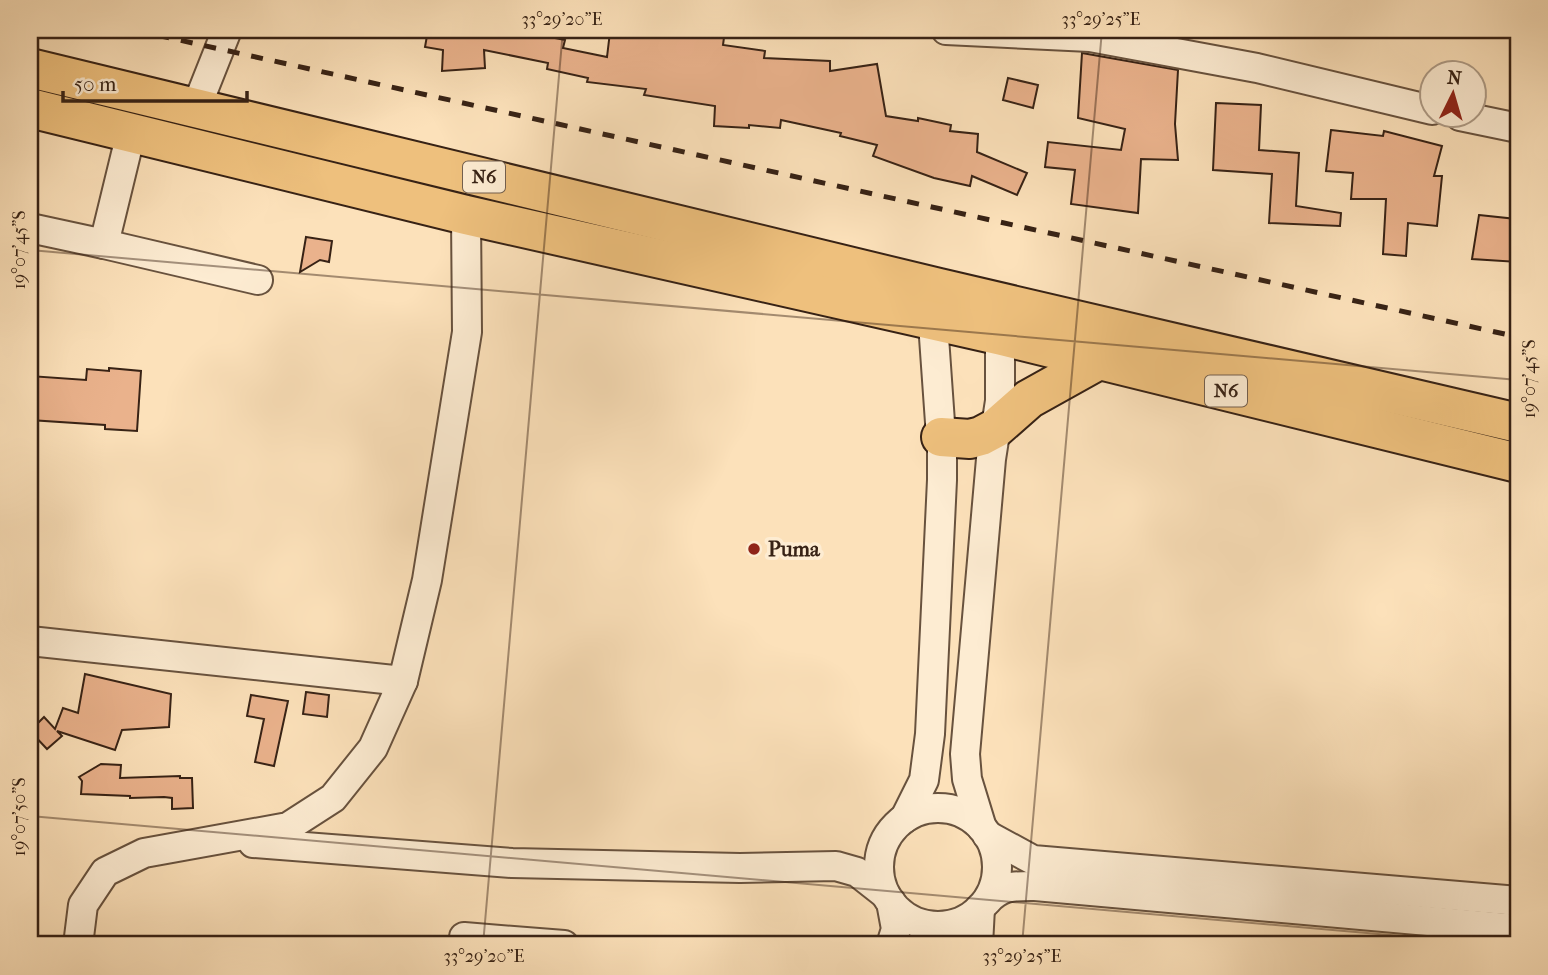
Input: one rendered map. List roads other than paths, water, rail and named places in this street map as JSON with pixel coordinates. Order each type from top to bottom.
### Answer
[{"type":"highway","name":"N6","points":[[30,68],[196,108],[936,305]]},
{"type":"highway","name":"N6","points":[[30,108],[466,215],[936,305],[1518,423]]},
{"type":"highway","name":"N6","points":[[1000,319],[1099,360],[1518,463]]},
{"type":"highway","points":[[940,437],[970,439],[981,436],[996,428],[1029,399],[1099,360]]},
{"type":"street","points":[[196,108],[227,30]]},
{"type":"street","points":[[946,30],[1091,33],[1257,68],[1418,106]]},
{"type":"street","points":[[1488,122],[1518,128]]},
{"type":"street","points":[[104,244],[131,133]]},
{"type":"street","points":[[78,945],[83,905],[105,872],[144,853],[288,827],[333,799],[373,748],[403,681],[427,579],[467,332],[466,215]]},
{"type":"street","points":[[30,228],[258,279]]},
{"type":"street","points":[[835,866],[886,838],[905,818],[924,780],[930,734],[941,534],[942,451],[936,305]]},
{"type":"street","points":[[978,945],[984,904],[996,878],[997,857],[967,779],[965,754],[990,459],[1000,401],[1000,319]]},
{"type":"street","points":[[30,640],[403,681]]},
{"type":"street","points":[[905,818],[930,809],[946,808],[973,820],[985,831],[1033,860],[1518,901]]},
{"type":"street","points":[[886,838],[878,865],[895,929],[891,945]]},
{"type":"street","points":[[219,841],[512,863],[835,866],[857,872],[888,898],[900,913],[920,924],[947,926],[970,918],[997,890],[1009,886],[1035,886],[1518,929]]},
{"type":"street","points":[[464,937],[564,945]]},
{"type":"railway","points":[[134,30],[1518,337]]},
{"type":"place","name":"Puma","points":[[754,549]]}]
